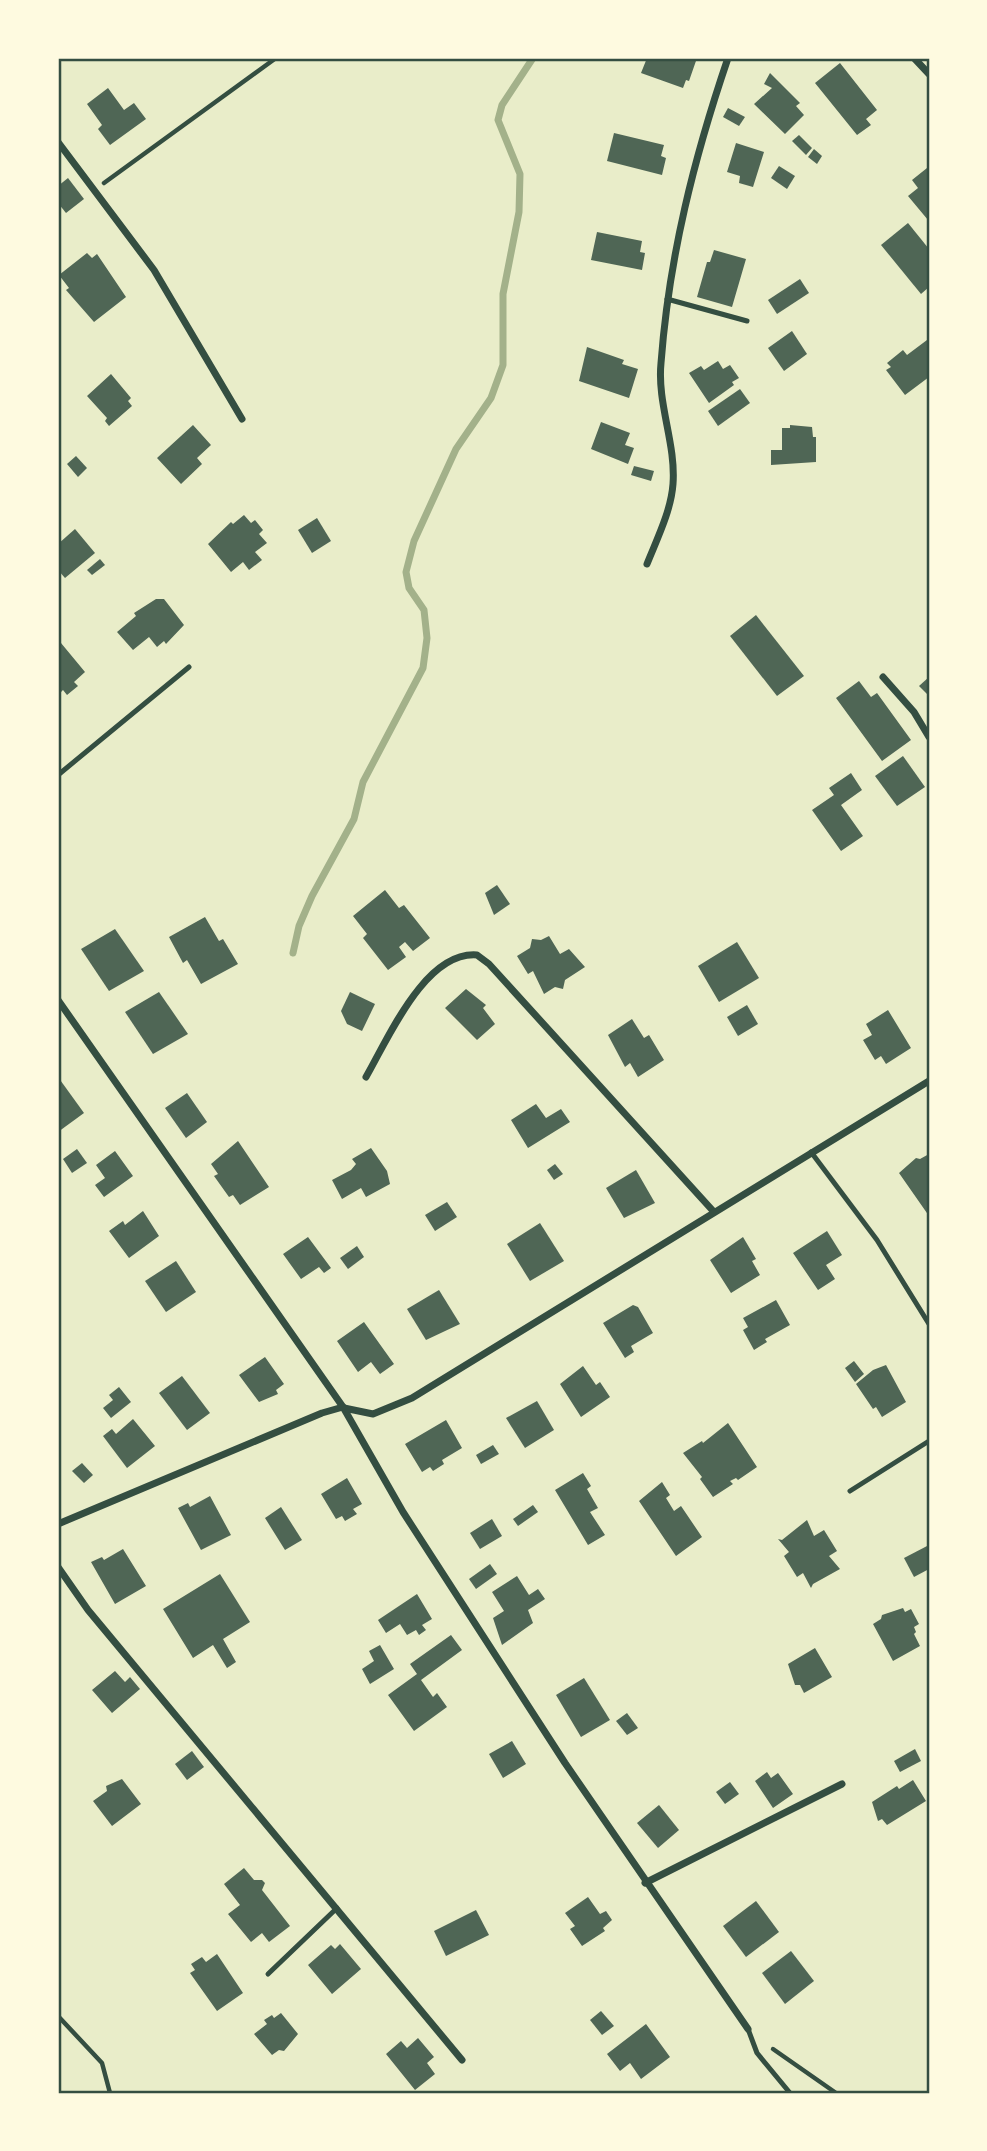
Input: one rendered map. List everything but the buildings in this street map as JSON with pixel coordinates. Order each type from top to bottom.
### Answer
[{"type":"street","points":[[647,564],[666,515],[673,483],[660,380],[667,299],[691,173],[727,58]]},
{"type":"street","points":[[914,58],[929,74]]},
{"type":"street","points":[[58,142],[154,270],[242,419]]},
{"type":"street","points":[[883,677],[914,712],[929,737]]},
{"type":"street","points":[[366,1077],[408,1003],[424,983],[457,957],[477,956],[488,964],[714,1212]]},
{"type":"street","points":[[58,1000],[343,1408],[403,1512],[645,1884],[748,2029]]},
{"type":"street","points":[[58,1524],[322,1413],[343,1408],[373,1413],[412,1398],[929,1082]]},
{"type":"street","points":[[58,1567],[88,1610],[461,2060]]},
{"type":"street","points":[[645,1884],[842,1784]]},
{"type":"lane","points":[[667,299],[747,321]]},
{"type":"lane","points":[[58,775],[189,667]]},
{"type":"lane","points":[[811,1152],[877,1240],[929,1324]]},
{"type":"lane","points":[[850,1491],[929,1441]]},
{"type":"lane","points":[[268,1974],[337,1908]]},
{"type":"lane","points":[[748,2029],[757,2053],[790,2093]]},
{"type":"path","points":[[95,190],[276,58]]},
{"type":"path","points":[[58,2016],[102,2063],[110,2093]]},
{"type":"path","points":[[748,2029],[836,2093]]},
{"type":"waterway","points":[[293,953],[299,926],[312,896],[354,819],[363,782],[423,668],[427,638],[424,610],[409,588],[406,572],[414,541],[456,449],[491,398],[503,365],[503,294],[519,212],[520,174],[498,120],[502,105],[533,58]]}]
